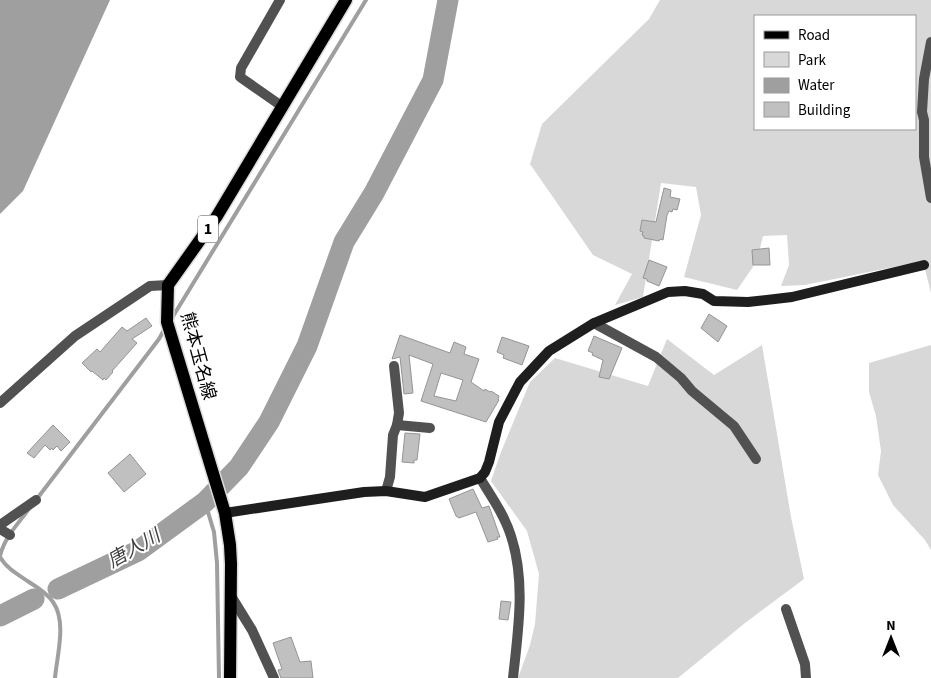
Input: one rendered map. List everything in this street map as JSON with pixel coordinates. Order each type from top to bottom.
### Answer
[{"type":"main road","name":"1","points":[[168,285],[217,216],[346,0]]},
{"type":"main road","name":"熊本玉名線","points":[[168,285],[167,322],[224,508],[230,545],[230,678]]},
{"type":"street","points":[[280,0],[241,68],[240,77],[283,107]]},
{"type":"street","points":[[931,42],[924,79],[922,112],[924,120],[924,157],[931,198]]},
{"type":"street","points":[[224,508],[364,492],[386,491],[425,497],[480,478],[489,462],[499,422],[520,382],[549,351],[594,323],[668,292],[685,291],[703,294],[714,301],[748,302],[792,297],[924,265]]},
{"type":"street","points":[[0,403],[75,336],[150,286],[168,285]]},
{"type":"street","points":[[594,323],[656,356],[681,378],[692,391],[734,426],[756,460]]},
{"type":"street","points":[[386,491],[390,477],[393,435],[399,412],[394,366]]},
{"type":"street","points":[[397,425],[430,428]]},
{"type":"street","points":[[480,478],[511,534],[519,567],[520,614],[513,678]]},
{"type":"street","points":[[0,525],[36,500]]},
{"type":"street","points":[[0,529],[10,535]]},
{"type":"street","points":[[231,596],[252,630],[274,678]]},
{"type":"street","points":[[786,609],[805,664],[806,678]]},
{"type":"green space","points":[[660,0],[931,0],[931,293],[923,261],[805,285],[781,286],[789,265],[787,235],[763,236],[757,261],[737,290],[684,277],[701,215],[696,187],[661,183],[643,297],[615,305],[632,274],[593,255],[530,164],[542,124],[649,19]]},
{"type":"green space","points":[[667,339],[714,375],[762,345],[791,517],[804,579],[745,623],[678,678],[518,678],[530,645],[535,624],[539,574],[527,531],[491,481],[530,382],[555,358],[648,386]]},
{"type":"green space","points":[[931,345],[931,550],[925,540],[893,505],[878,475],[881,451],[876,416],[869,392],[869,363]]},
{"type":"water","points":[[0,0],[110,0],[23,191],[0,214]]},
{"type":"building","points":[[664,188],[671,190],[670,197],[680,199],[677,210],[669,211],[667,215],[663,240],[644,238],[643,232],[640,231],[642,220],[656,222]]},
{"type":"building","points":[[769,248],[770,265],[753,265],[752,250]]},
{"type":"building","points":[[649,260],[667,267],[659,286],[643,278]]},
{"type":"building","points":[[709,314],[727,326],[718,342],[701,328]]},
{"type":"building","points":[[146,318],[152,326],[132,339],[137,343],[106,380],[91,372],[82,363],[97,349],[100,352],[122,327],[127,331]]},
{"type":"building","points":[[400,335],[450,353],[454,342],[466,347],[464,354],[479,359],[471,382],[484,391],[485,389],[491,391],[499,396],[499,400],[486,422],[421,401],[433,364],[409,355],[413,393],[404,394],[400,357],[392,359]],"holes":[[[441,373],[463,380],[456,401],[434,396]]]},
{"type":"building","points":[[594,336],[622,348],[609,379],[599,377],[603,360],[588,351]]},
{"type":"building","points":[[502,337],[529,346],[522,365],[503,358],[504,355],[497,352]]},
{"type":"building","points":[[53,425],[70,442],[61,451],[57,446],[50,450],[45,445],[34,458],[27,453]]},
{"type":"building","points":[[405,433],[420,434],[417,460],[414,460],[414,463],[402,462]]},
{"type":"building","points":[[130,454],[146,474],[124,492],[108,473]]},
{"type":"building","points":[[473,489],[482,508],[489,506],[500,537],[497,537],[498,539],[488,542],[476,512],[459,518],[456,516],[449,499]]},
{"type":"building","points":[[501,601],[511,602],[508,620],[499,619]]},
{"type":"building","points":[[291,637],[300,662],[311,661],[313,678],[281,678],[278,670],[282,669],[273,643]]},
{"type":"waterway","points":[[172,318],[366,0]]},
{"type":"waterway","points":[[58,589],[138,551],[205,502],[239,467],[269,422],[307,346],[344,242],[374,193],[433,80],[448,0]]},
{"type":"waterway","points":[[36,500],[159,339],[165,328]]},
{"type":"waterway","points":[[205,502],[214,532],[217,563],[219,678]]},
{"type":"waterway","points":[[0,556],[8,537],[28,510]]},
{"type":"waterway","points":[[0,557],[9,568],[48,596],[57,610],[60,619],[60,639],[55,678]]},
{"type":"waterway","name":"唐人川","points":[[0,616],[34,599]]}]
